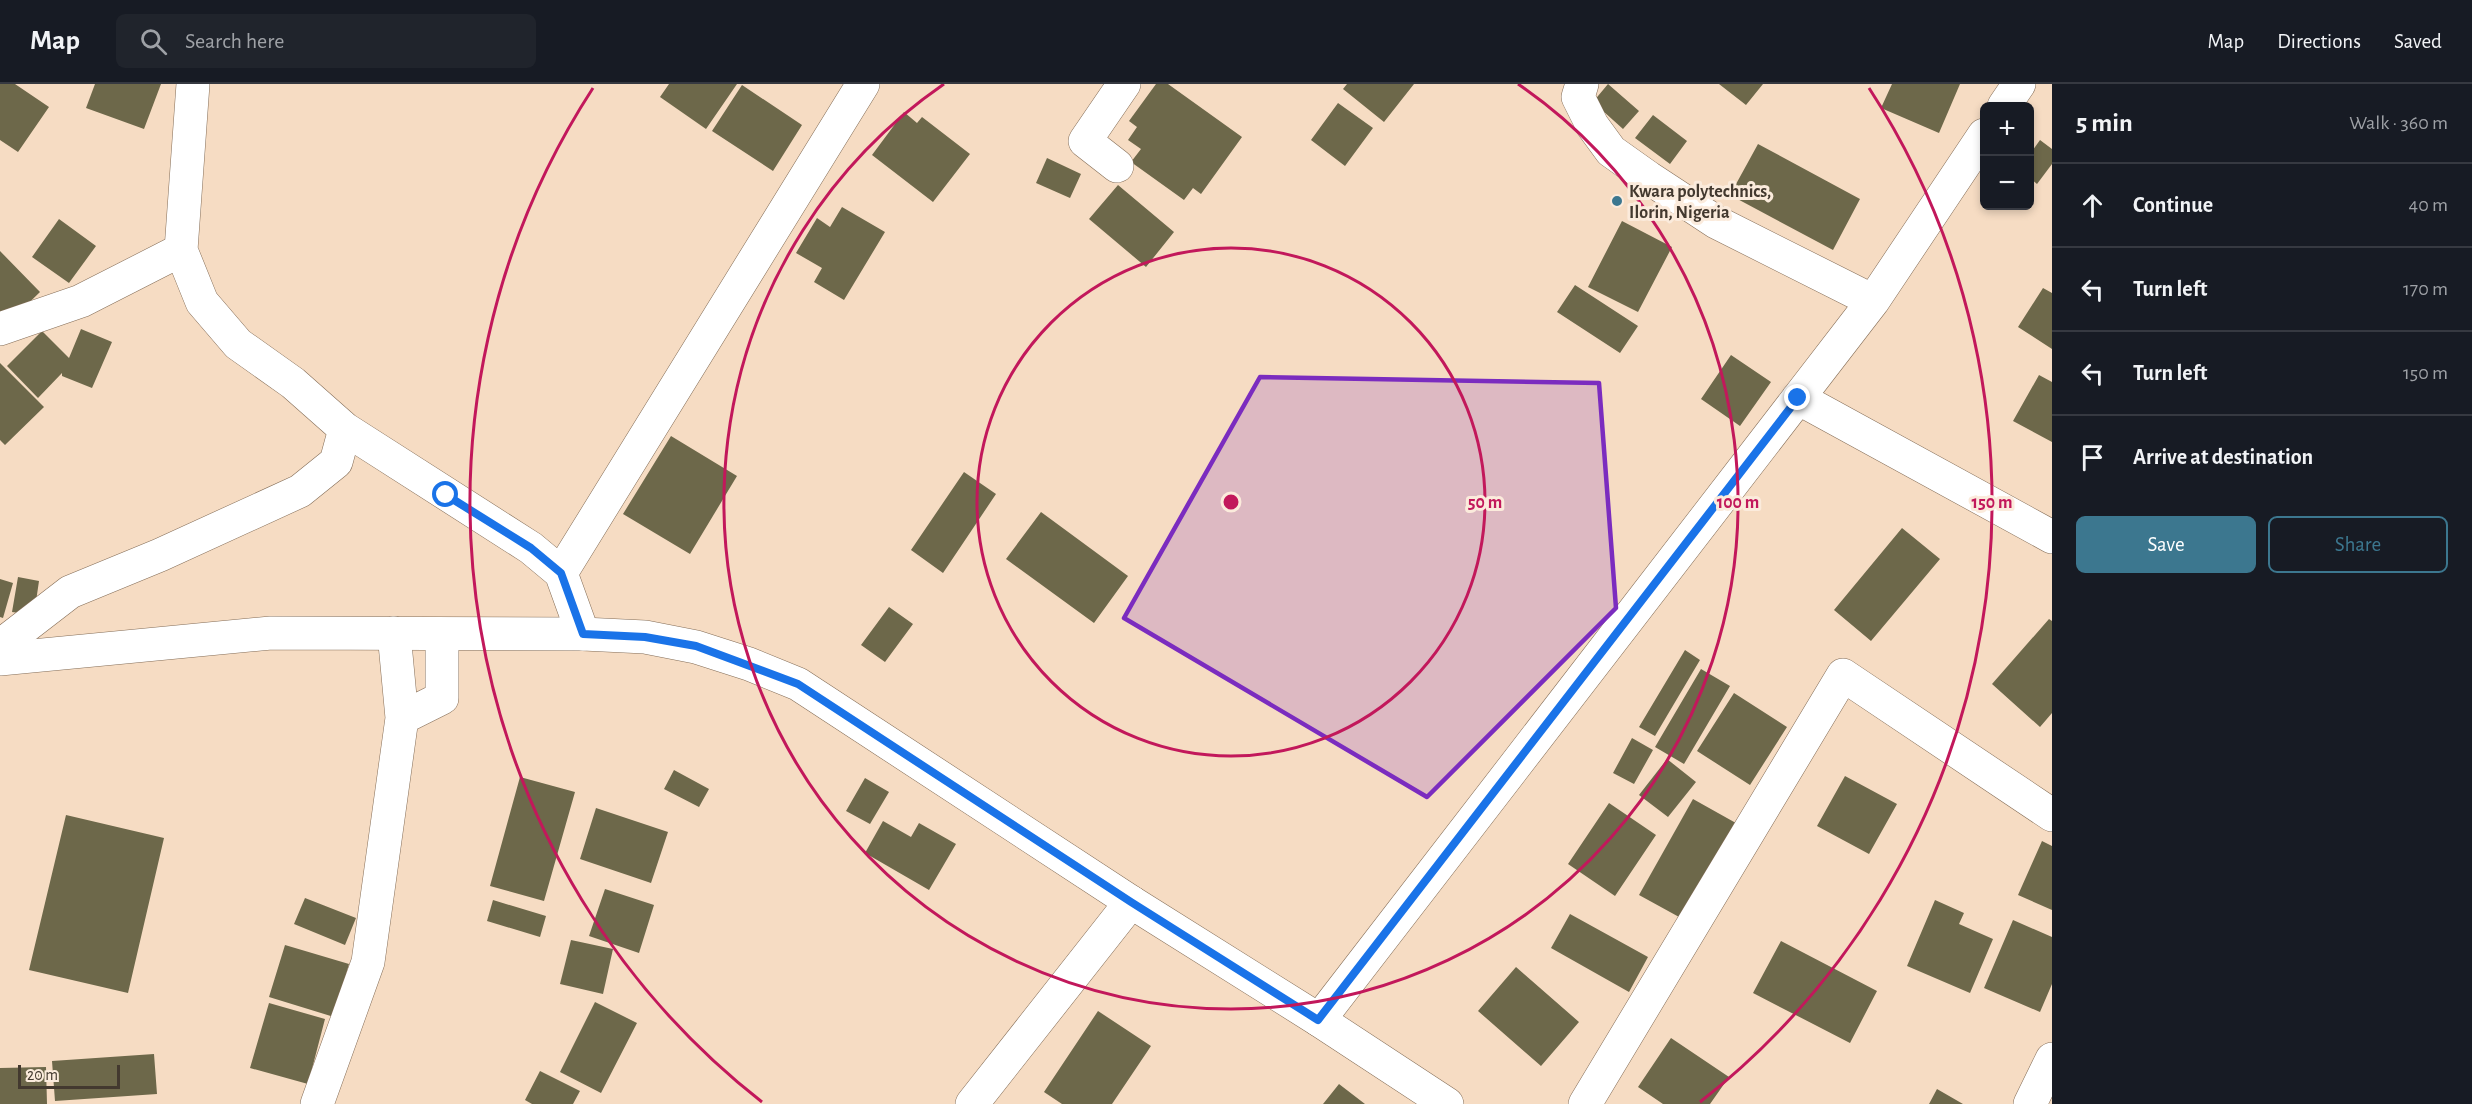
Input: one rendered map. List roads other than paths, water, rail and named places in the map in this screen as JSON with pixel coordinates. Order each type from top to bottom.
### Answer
[{"type":"street","points":[[194,84],[181,250],[202,302],[238,344],[293,383],[345,429],[531,548],[561,573],[583,634]]},
{"type":"street","points":[[561,573],[863,84]]},
{"type":"street","points":[[1117,166],[1085,141],[1124,84]]},
{"type":"street","points":[[1582,84],[1578,97],[1592,125],[1611,151],[1716,222],[1872,301]]},
{"type":"street","points":[[2007,102],[2019,84]]},
{"type":"street","points":[[1318,1020],[1872,301],[1980,141]]},
{"type":"street","points":[[0,329],[81,301],[181,250]]},
{"type":"street","points":[[1798,398],[2052,537]]},
{"type":"street","points":[[0,646],[70,592],[160,555],[300,491],[336,462],[345,429]]},
{"type":"street","points":[[0,659],[271,633],[583,634],[645,637],[696,646],[798,684],[1131,902],[1447,1104]]},
{"type":"street","points":[[316,1104],[368,962],[402,718],[394,633]]},
{"type":"street","points":[[402,718],[442,698],[442,634]]},
{"type":"street","points":[[1585,1104],[1843,675],[2052,815]]},
{"type":"street","points":[[972,1104],[1131,902]]},
{"type":"street","points":[[2030,1104],[2052,1059]]},
{"type":"place","name":"Kwara polytechnics, Ilorin, Nigeria","points":[[1617,201]]}]
